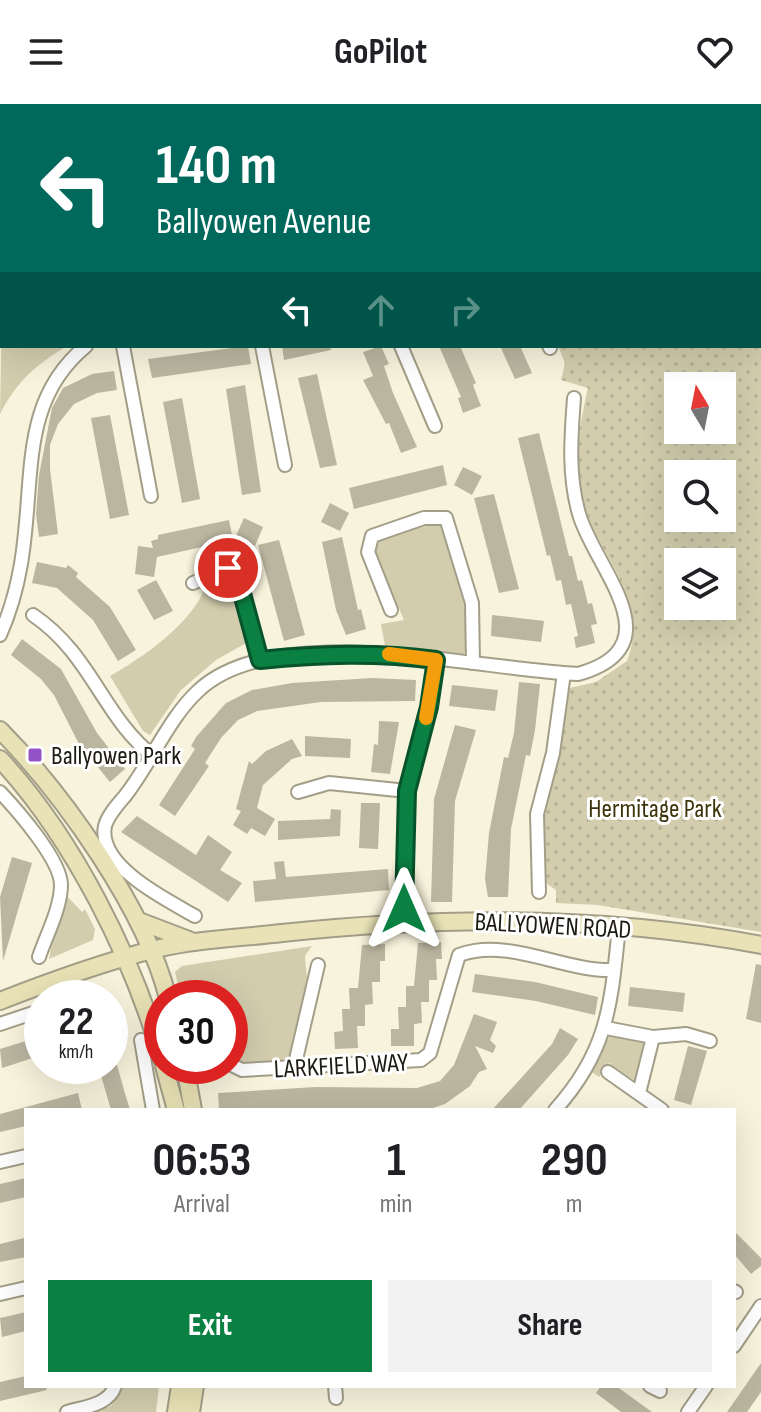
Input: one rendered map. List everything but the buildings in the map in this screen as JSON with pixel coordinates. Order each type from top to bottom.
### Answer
[{"type":"street","points":[[43,371],[83,348]]},
{"type":"street","points":[[123,348],[151,496]]},
{"type":"street","points":[[262,348],[285,465]]},
{"type":"street","points":[[402,348],[435,426]]},
{"type":"street","points":[[195,916],[141,884],[113,856],[105,842],[105,834],[113,810],[154,757],[181,709],[218,674],[260,660],[334,653],[383,653],[564,673],[598,668],[622,644],[627,611],[579,516],[569,450],[574,398]]},
{"type":"street","points":[[391,610],[368,552],[372,536],[424,518],[446,518],[472,603],[473,663]]},
{"type":"street","points":[[0,635],[10,608],[7,558],[10,532]]},
{"type":"street","points":[[193,583],[219,569],[228,568],[237,575],[260,660]]},
{"type":"street","points":[[33,615],[60,634],[77,653],[121,723],[154,757]]},
{"type":"street","points":[[404,923],[407,791],[429,707],[436,660]]},
{"type":"street","points":[[539,892],[537,814],[553,753],[564,673]]},
{"type":"street","points":[[0,730],[36,766],[139,921],[154,949],[163,980]]},
{"type":"street","points":[[0,759],[77,864],[127,958],[144,1007]]},
{"type":"street","points":[[298,792],[329,783],[407,791]]},
{"type":"street","points":[[0,792],[30,828],[60,876],[61,889],[39,957]]},
{"type":"street","points":[[139,921],[196,942]]},
{"type":"street","name":"BALLYOWEN ROAD","points":[[0,1001],[66,976],[154,949],[196,942],[404,923],[479,921],[619,927],[761,945]]},
{"type":"street","points":[[557,1108],[587,1069],[606,1028],[619,927]]},
{"type":"street","points":[[0,994],[23,982],[115,951],[117,940]]},
{"type":"street","name":"LARKFIELD WAY","points":[[248,1070],[421,1060],[430,1053],[459,955],[472,951],[549,959],[588,971],[614,970]]},
{"type":"street","points":[[294,1068],[318,965]]},
{"type":"street","points":[[0,1024],[24,1016]]},
{"type":"street","points":[[606,1028],[653,1037],[686,1034],[710,1041]]},
{"type":"street","points":[[639,1093],[653,1037]]},
{"type":"street","points":[[141,1040],[153,1108]]},
{"type":"street","points":[[608,1072],[659,1108]]},
{"type":"street","points":[[169,1084],[175,1108]]},
{"type":"street","points":[[188,1084],[193,1108]]},
{"type":"street","points":[[0,1162],[24,1156]]},
{"type":"street","points":[[0,1294],[24,1288]]},
{"type":"street","points":[[736,1343],[761,1306]]},
{"type":"street","points":[[67,1412],[103,1402],[114,1388]]},
{"type":"street","points":[[176,1412],[180,1388]]},
{"type":"street","points":[[191,1412],[195,1388]]},
{"type":"street","points":[[688,1412],[705,1388]]},
{"type":"green space","points":[[1,348],[64,348],[28,375],[0,414]]},
{"type":"green space","name":"Hermitage Park","points":[[559,348],[761,348],[761,932],[598,905],[556,903],[556,890],[546,883],[544,819],[570,688],[596,682],[627,661],[633,638],[627,596],[597,536],[581,493],[579,440],[588,388],[561,380],[565,363]]},
{"type":"green space","points":[[444,524],[466,610],[468,642],[464,654],[385,646],[381,624],[404,620],[375,554],[377,543],[389,535]]},
{"type":"green space","points":[[223,576],[231,581],[248,642],[216,660],[181,690],[150,735],[143,731],[110,676],[165,638],[190,614],[205,587]]},
{"type":"green space","points":[[62,891],[82,912],[85,909],[95,929],[93,940],[49,959]]},
{"type":"green space","points":[[312,946],[305,956],[307,979],[288,1061],[248,1062],[248,980],[177,980],[175,972],[182,966]]},
{"type":"green space","points":[[611,1034],[644,1040],[635,1081],[609,1063],[599,1077],[590,1071]]},
{"type":"green space","points":[[121,1388],[159,1388],[156,1412],[91,1412],[111,1406]]},
{"type":"slow traffic","points":[[389,654],[436,660],[426,718]]},
{"type":"place","name":"Ballyowen Park","points":[[35,755]]},
{"type":"route","points":[[228,568],[237,575],[260,660],[334,653],[383,653],[436,660],[429,707],[411,766],[407,791],[404,909]]}]
